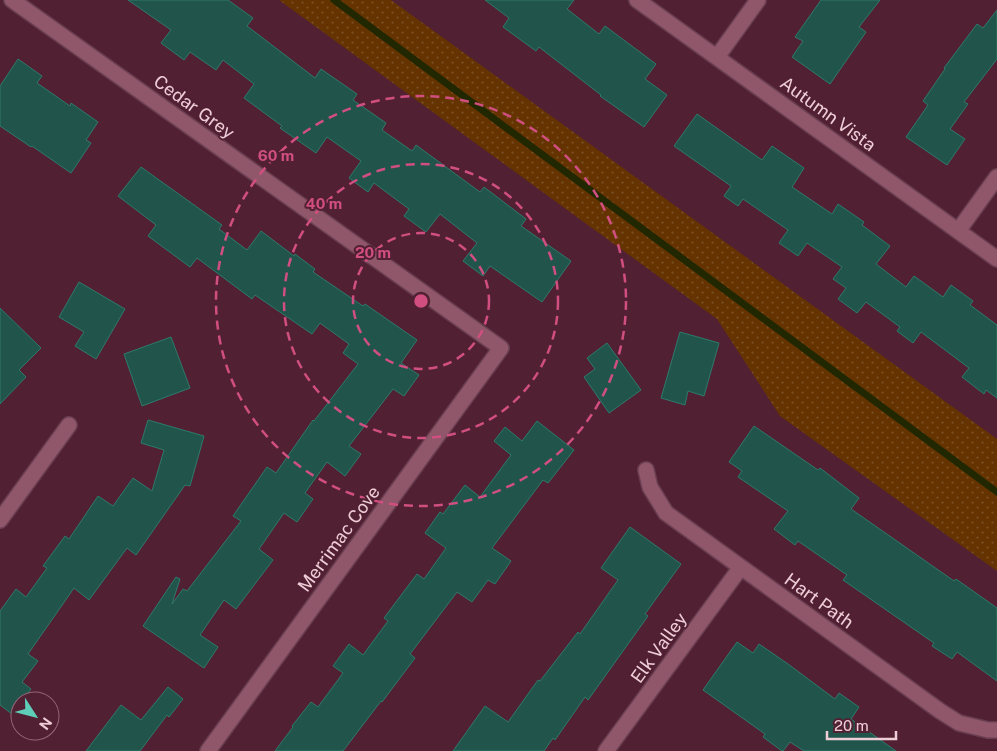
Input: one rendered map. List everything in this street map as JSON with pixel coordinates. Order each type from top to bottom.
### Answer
[{"type":"street","name":"Cedar Grey","points":[[12,0],[501,348]]},
{"type":"street","name":"Autumn Vista","points":[[637,0],[997,259]]},
{"type":"street","points":[[717,57],[758,0]]},
{"type":"street","points":[[958,231],[997,177]]},
{"type":"street","name":"Merrimac Cove","points":[[208,751],[501,348]]},
{"type":"street","points":[[0,520],[69,425]]},
{"type":"street","name":"Hart Path","points":[[646,470],[650,487],[666,513],[940,711],[959,723],[988,730],[997,730]]},
{"type":"street","name":"Elk Valley","points":[[606,751],[741,567]]},
{"type":"shaded area","points":[[279,0],[391,0],[997,439],[997,571],[780,416],[717,319]]},
{"type":"building","points":[[128,0],[228,0],[253,18],[247,26],[315,78],[321,69],[357,94],[353,100],[386,123],[382,130],[412,151],[416,145],[480,192],[484,187],[526,219],[521,226],[571,261],[542,302],[490,266],[483,276],[463,261],[477,243],[440,214],[426,232],[404,216],[409,209],[374,183],[368,192],[349,178],[361,161],[327,137],[316,153],[280,128],[282,126],[244,98],[254,84],[223,60],[216,70],[190,52],[184,60],[161,43],[171,30]]},
{"type":"building","points":[[485,0],[574,0],[567,9],[599,34],[605,26],[656,64],[645,79],[667,95],[644,127],[600,96],[539,47],[536,51],[503,27],[509,18]]},
{"type":"building","points":[[821,0],[880,0],[859,27],[866,32],[830,84],[792,57],[803,41],[795,37]]},
{"type":"building","points":[[997,10],[997,59],[964,102],[968,104],[950,129],[965,139],[947,165],[906,137],[928,105],[923,101],[944,68],[977,24],[983,28]]},
{"type":"building","points":[[18,59],[42,76],[37,83],[70,106],[71,103],[98,122],[86,140],[91,143],[71,173],[0,126],[0,86]]},
{"type":"building","points":[[697,114],[762,160],[772,146],[804,168],[792,187],[832,214],[838,204],[864,222],[862,225],[890,246],[876,264],[906,287],[914,276],[943,297],[951,285],[973,301],[970,305],[997,325],[997,398],[986,390],[984,394],[962,377],[969,368],[921,332],[913,343],[897,331],[900,327],[866,302],[857,313],[838,299],[846,288],[833,279],[842,267],[807,243],[798,256],[779,243],[788,230],[743,199],[738,206],[724,196],[731,186],[674,146]]},
{"type":"building","points":[[141,167],[222,225],[219,229],[247,250],[261,231],[315,269],[313,272],[363,306],[365,304],[417,340],[401,363],[419,375],[404,396],[393,389],[349,446],[361,454],[345,476],[327,462],[305,493],[313,499],[297,522],[284,513],[259,549],[273,560],[236,609],[224,600],[200,635],[218,647],[204,668],[143,626],[176,577],[180,579],[172,604],[183,589],[187,591],[241,521],[233,516],[267,467],[276,473],[313,420],[358,364],[343,353],[349,344],[320,323],[312,334],[255,295],[252,299],[197,258],[190,267],[148,236],[156,225],[118,196]]},
{"type":"building","points":[[79,282],[125,309],[96,359],[75,346],[84,332],[59,317]]},
{"type":"building","points":[[0,308],[41,348],[19,370],[26,377],[0,404]]},
{"type":"building","points":[[680,332],[719,343],[704,396],[688,391],[685,405],[661,398]]},
{"type":"building","points":[[171,337],[190,388],[142,406],[124,354]]},
{"type":"building","points":[[607,343],[641,390],[609,413],[584,377],[595,369],[587,358]]},
{"type":"building","points":[[148,420],[204,436],[190,486],[185,485],[136,555],[127,548],[89,600],[74,588],[28,654],[38,661],[22,682],[31,689],[30,691],[10,691],[10,712],[0,705],[0,611],[16,589],[26,597],[47,568],[43,566],[65,536],[69,539],[98,496],[113,506],[133,478],[152,491],[164,450],[141,443]]},
{"type":"building","points":[[537,421],[574,450],[548,483],[543,480],[492,548],[511,561],[495,584],[488,580],[472,602],[457,592],[410,654],[415,658],[343,751],[275,751],[311,702],[318,707],[343,673],[333,666],[349,644],[363,655],[388,621],[384,618],[417,574],[424,579],[446,548],[425,533],[440,512],[443,514],[465,485],[480,497],[511,455],[494,441],[505,427],[522,441]]},
{"type":"building","points":[[754,426],[818,470],[820,468],[859,498],[851,509],[954,581],[956,579],[997,608],[997,681],[957,652],[952,659],[932,646],[934,643],[843,580],[847,575],[798,541],[795,545],[774,529],[788,511],[738,477],[742,471],[729,462]]},
{"type":"building","points":[[630,527],[681,564],[645,614],[648,616],[588,700],[585,697],[555,740],[553,738],[544,751],[453,751],[485,706],[508,722],[538,680],[540,681],[578,632],[580,634],[618,580],[601,568]]},
{"type":"building","points":[[737,642],[753,653],[759,644],[835,699],[839,693],[859,707],[851,719],[896,751],[804,751],[790,742],[782,751],[763,737],[765,734],[703,690]]},
{"type":"building","points":[[168,687],[183,699],[169,717],[167,715],[140,751],[86,751],[121,705],[141,720]]},
{"type":"waterway","points":[[334,0],[997,492]]}]
